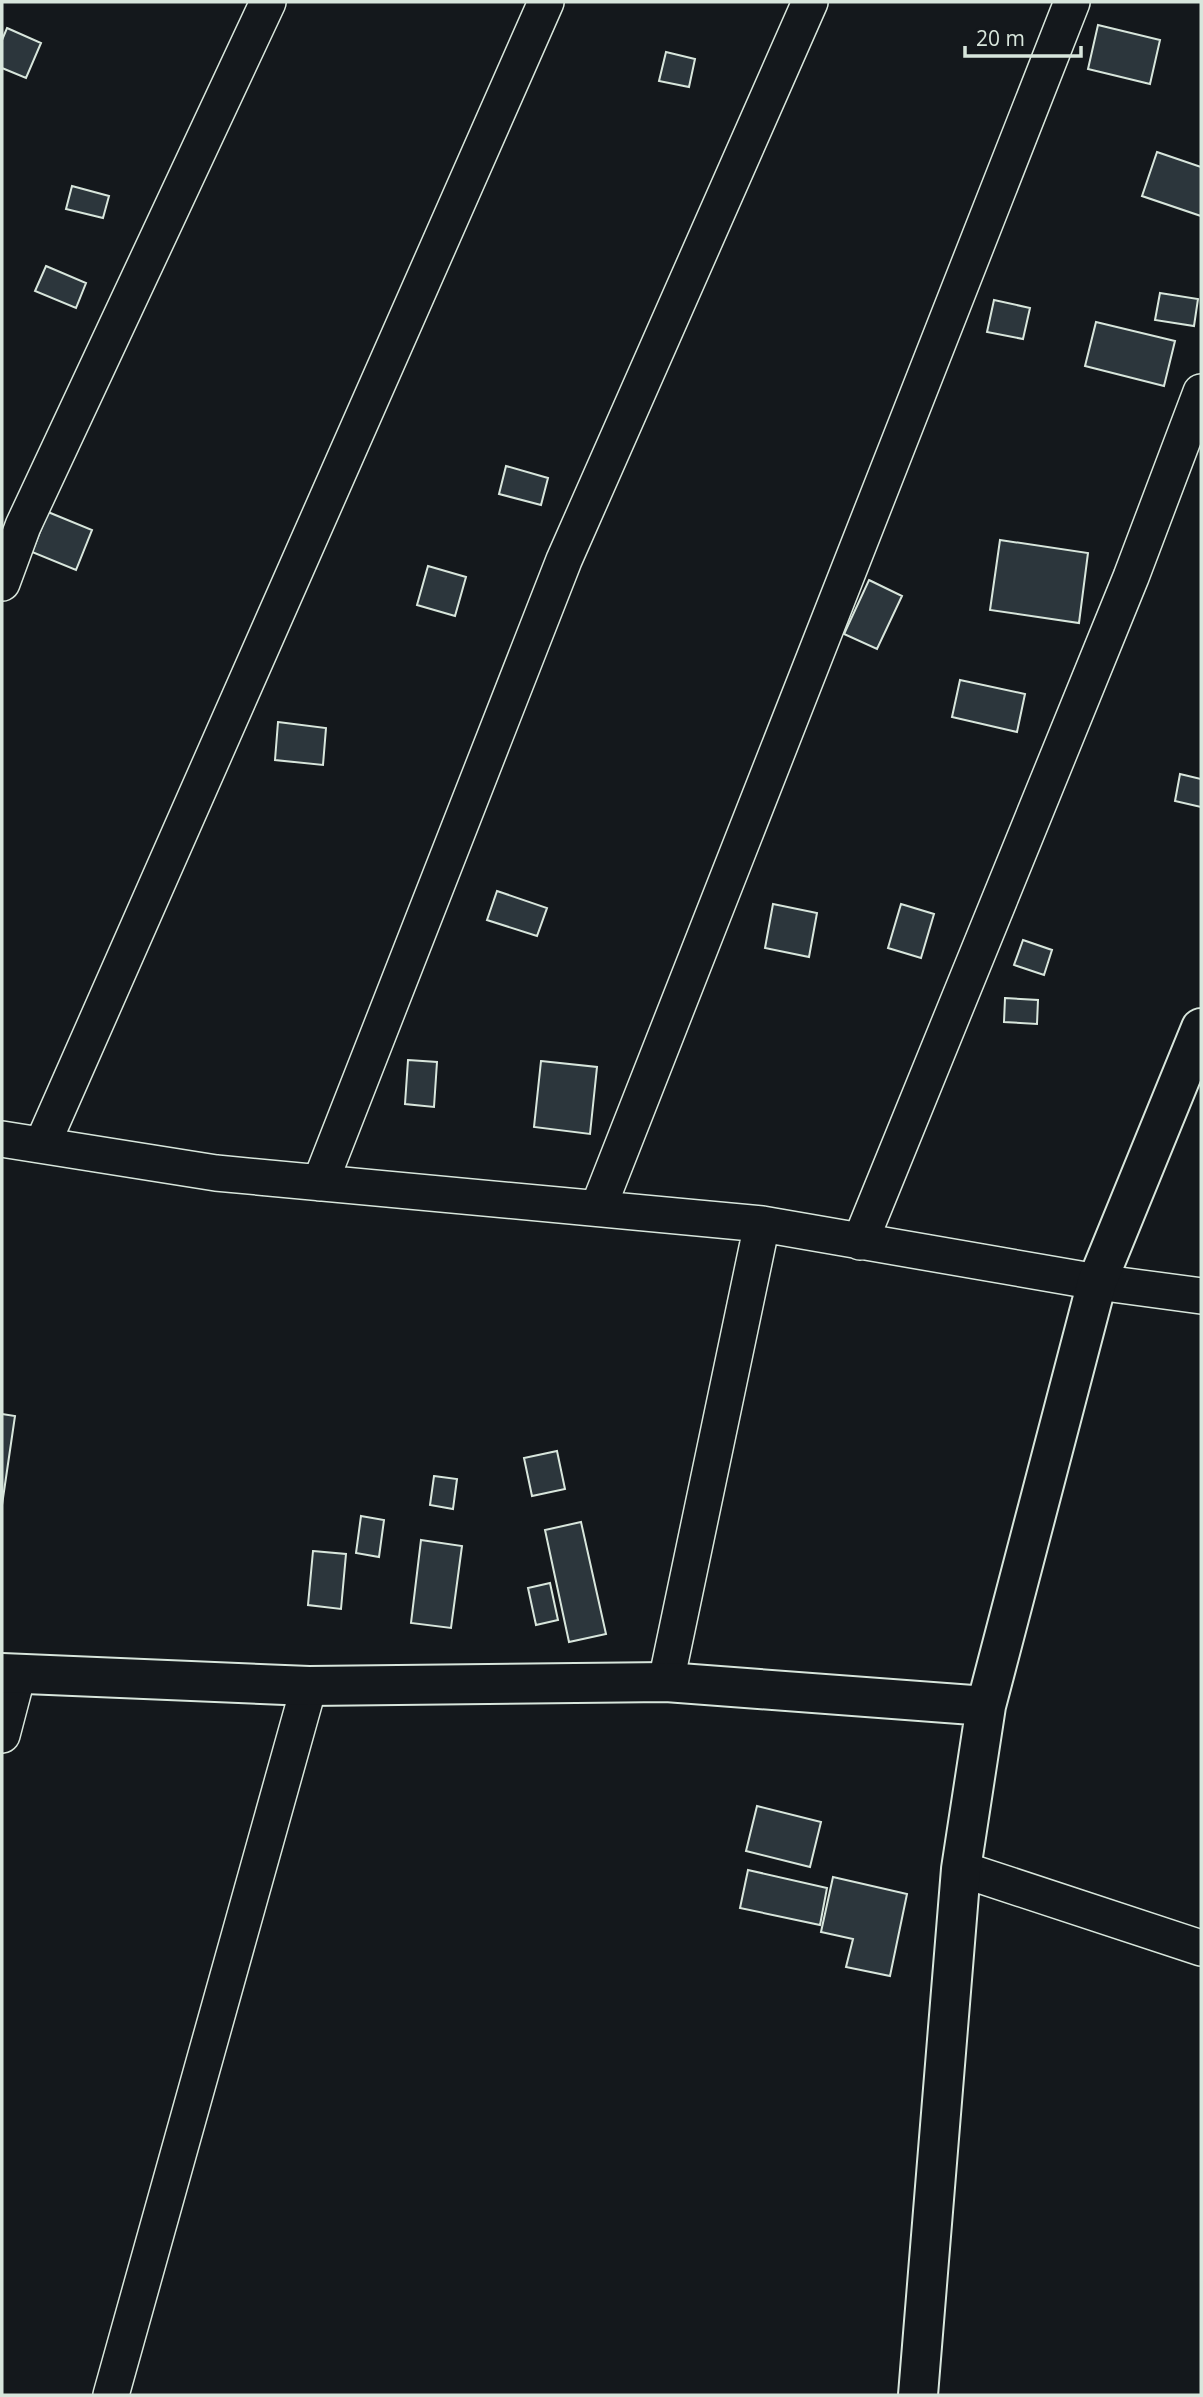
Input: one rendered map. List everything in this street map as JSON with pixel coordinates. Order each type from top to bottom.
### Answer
[{"type":"street","points":[[2,583],[23,526],[268,2]]},
{"type":"street","points":[[42,1145],[546,2]]},
{"type":"street","points":[[320,1182],[564,560],[810,2]]},
{"type":"street","points":[[598,1208],[1072,2]]},
{"type":"street","points":[[859,1242],[1131,577],[1201,392]]},
{"type":"street","points":[[918,2395],[961,1869],[986,1706],[1097,1282],[1201,1028]]},
{"type":"street","points":[[2,1139],[216,1173],[762,1224],[1097,1282],[1201,1296]]},
{"type":"street","points":[[666,1682],[762,1224]]},
{"type":"street","points":[[2,1735],[10,1674],[309,1686],[666,1682],[986,1706]]},
{"type":"street","points":[[111,2395],[309,1686]]},
{"type":"street","points":[[961,1869],[1201,1948]]},
{"type":"building","points":[[1098,25],[1160,40],[1150,84],[1088,69]]},
{"type":"building","points":[[7,28],[41,43],[26,78],[2,68],[2,40]]},
{"type":"building","points":[[666,52],[695,59],[689,87],[659,81]]},
{"type":"building","points":[[1157,152],[1201,167],[1201,216],[1142,196]]},
{"type":"building","points":[[72,186],[109,196],[103,218],[66,209]]},
{"type":"building","points":[[46,266],[86,283],[76,308],[35,291]]},
{"type":"building","points":[[1160,293],[1198,299],[1194,326],[1155,320]]},
{"type":"building","points":[[994,300],[1030,308],[1023,339],[987,332]]},
{"type":"building","points":[[1096,322],[1175,341],[1164,386],[1085,366]]},
{"type":"building","points":[[506,466],[548,478],[541,505],[499,494]]},
{"type":"building","points":[[48,512],[92,530],[76,570],[32,552]]},
{"type":"building","points":[[1000,540],[1088,553],[1079,623],[990,610]]},
{"type":"building","points":[[428,566],[466,577],[455,616],[417,605]]},
{"type":"building","points":[[869,580],[902,596],[877,649],[844,634]]},
{"type":"building","points":[[960,680],[1025,694],[1017,732],[952,717]]},
{"type":"building","points":[[278,722],[326,728],[323,765],[275,760]]},
{"type":"building","points":[[1180,774],[1201,779],[1201,807],[1175,801]]},
{"type":"building","points":[[497,891],[547,908],[537,936],[487,920]]},
{"type":"building","points":[[773,904],[817,913],[809,957],[765,948]]},
{"type":"building","points":[[901,904],[934,914],[921,958],[888,948]]},
{"type":"building","points":[[1023,940],[1052,950],[1044,975],[1014,965]]},
{"type":"building","points":[[1005,998],[1038,1000],[1037,1024],[1004,1022]]},
{"type":"building","points":[[408,1060],[437,1062],[434,1107],[405,1104]]},
{"type":"building","points":[[541,1061],[597,1067],[590,1134],[534,1127]]},
{"type":"building","points":[[2,1414],[15,1416],[2,1505]]},
{"type":"building","points":[[557,1451],[565,1489],[532,1496],[524,1458]]},
{"type":"building","points":[[434,1476],[457,1479],[453,1509],[430,1505]]},
{"type":"building","points":[[361,1516],[384,1520],[379,1557],[356,1553]]},
{"type":"building","points":[[581,1522],[606,1634],[569,1642],[545,1530]]},
{"type":"building","points":[[421,1540],[462,1546],[451,1628],[411,1623]]},
{"type":"building","points":[[313,1551],[346,1554],[341,1609],[308,1605]]},
{"type":"building","points":[[550,1583],[558,1620],[536,1625],[528,1588]]},
{"type":"building","points":[[757,1806],[821,1822],[810,1867],[746,1851]]},
{"type":"building","points":[[748,1870],[827,1888],[820,1925],[740,1908]]},
{"type":"building","points":[[833,1877],[907,1894],[890,1976],[846,1967],[853,1939],[821,1932]]}]
